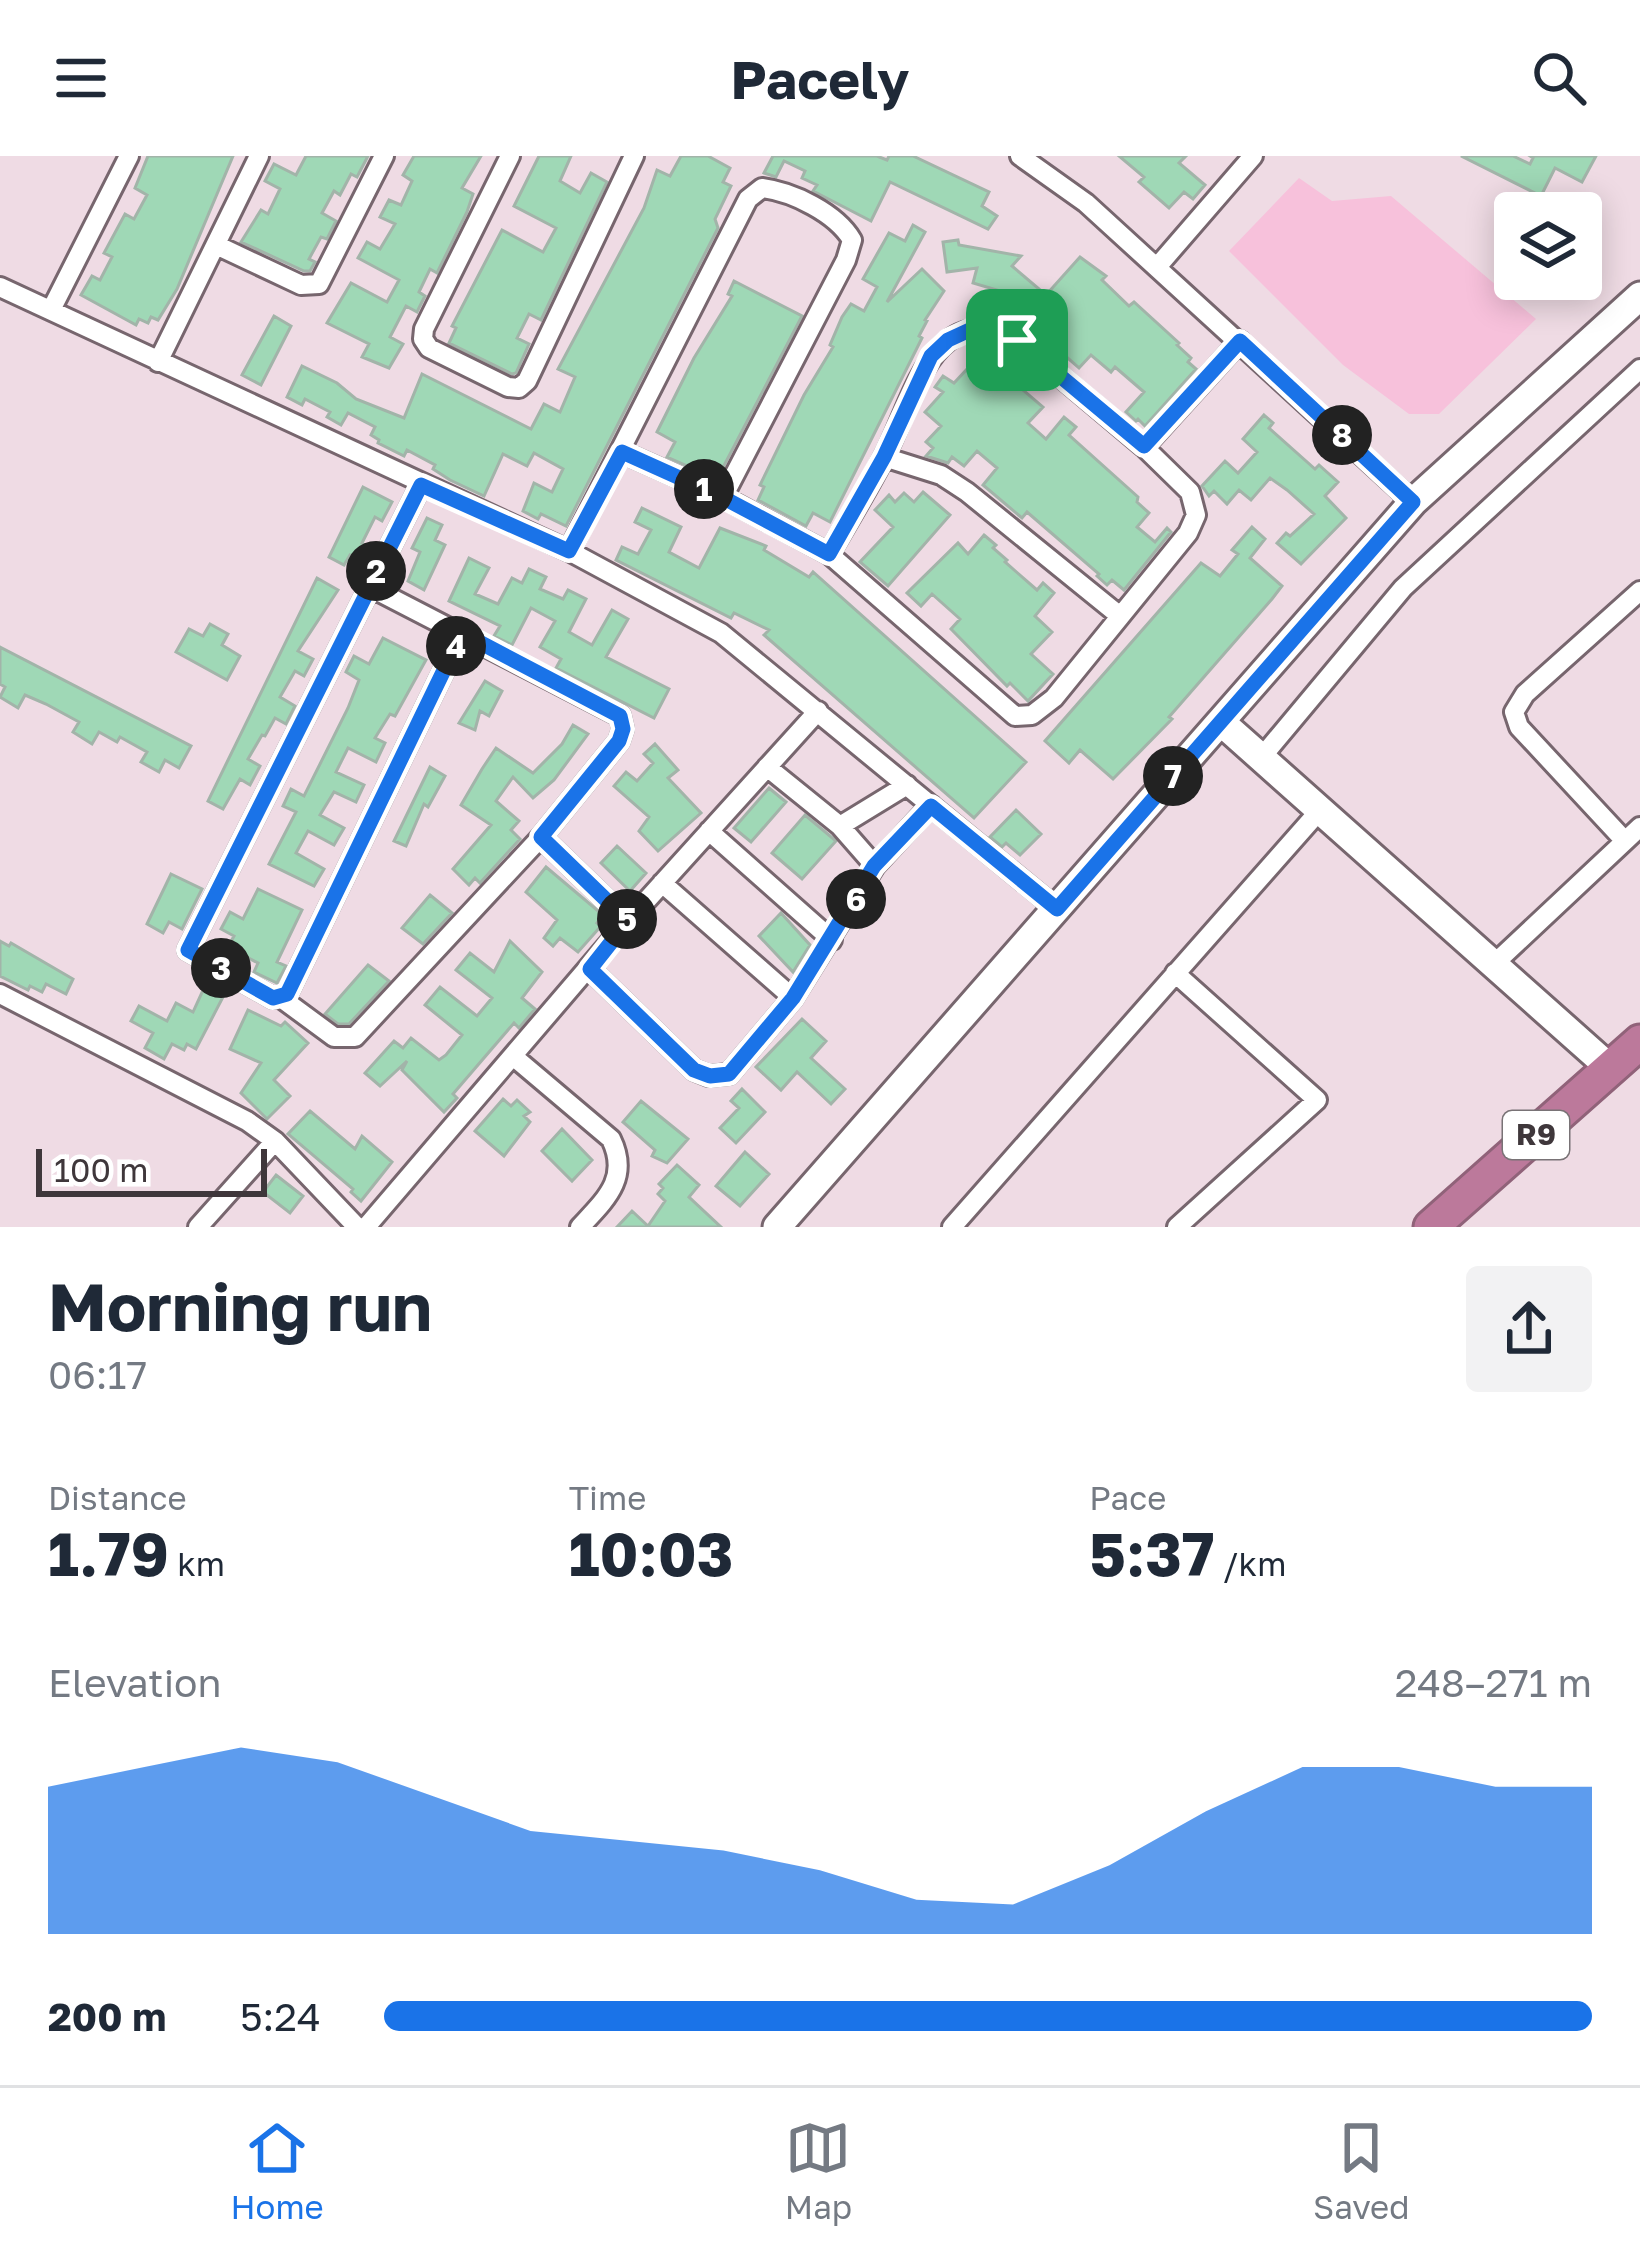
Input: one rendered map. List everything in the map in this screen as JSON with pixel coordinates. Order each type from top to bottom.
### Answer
[{"type":"highway","name":"R9","points":[[1431,1227],[1640,1042]]},
{"type":"street","points":[[51,310],[129,156]]},
{"type":"street","points":[[158,362],[259,156]]},
{"type":"street","points":[[216,245],[301,285],[319,284],[384,156]]},
{"type":"street","points":[[510,156],[422,339],[429,348],[508,388],[519,388],[526,381],[634,156]]},
{"type":"street","points":[[1020,156],[1086,203],[1413,502]]},
{"type":"street","points":[[1157,267],[1253,156]]},
{"type":"street","points":[[569,551],[748,200],[762,188],[781,190],[843,225],[852,240],[846,260],[722,497]]},
{"type":"street","points":[[0,287],[569,551],[721,633],[1057,909]]},
{"type":"street","points":[[776,1227],[1413,502],[1640,296]]},
{"type":"street","points":[[622,452],[722,497],[829,554],[1016,716],[1032,715],[1054,698],[1188,533],[1196,515],[1190,492],[1144,446],[1017,340],[996,329],[974,328],[948,340],[931,356],[884,457],[829,554]]},
{"type":"street","points":[[1144,446],[1240,341]]},
{"type":"street","points":[[1261,758],[1403,588],[1640,369]]},
{"type":"street","points":[[884,457],[941,475],[967,492],[1120,616]]},
{"type":"street","points":[[421,485],[188,950],[273,998],[287,994],[462,633]]},
{"type":"street","points":[[281,998],[334,1037],[355,1037],[541,837],[619,741],[623,729],[620,716],[368,586]]},
{"type":"street","points":[[1494,964],[1633,834],[1519,727],[1514,712],[1525,694],[1640,591]]},
{"type":"street","points":[[0,994],[247,1121],[275,1141],[362,1227],[818,711]]},
{"type":"street","points":[[1221,722],[1610,1068]]},
{"type":"street","points":[[766,766],[840,826],[874,866]]},
{"type":"street","points":[[840,826],[907,785]]},
{"type":"street","points":[[590,969],[694,1070],[710,1076],[729,1074],[793,998],[874,866],[931,806]]},
{"type":"street","points":[[952,1227],[1320,810]]},
{"type":"street","points":[[709,831],[832,940]]},
{"type":"street","points":[[541,837],[628,921]]},
{"type":"street","points":[[662,883],[793,998]]},
{"type":"street","points":[[1175,973],[1317,1100],[1177,1227]]},
{"type":"street","points":[[514,1057],[611,1139],[620,1157],[617,1178],[580,1227]]},
{"type":"street","points":[[198,1227],[275,1141]]},
{"type":"shaded area","points":[[1299,178],[1332,201],[1391,196],[1494,283],[1494,300],[1514,300],[1536,319],[1439,414],[1409,414],[1343,365],[1229,251]]},
{"type":"building","points":[[148,156],[233,156],[177,289],[158,320],[139,319],[136,325],[81,295],[92,276],[100,280],[112,257],[104,253],[125,214],[134,219],[147,195],[135,188]]},
{"type":"building","points":[[306,156],[368,156],[357,177],[351,174],[340,195],[334,191],[322,213],[336,221],[309,259],[315,262],[310,271],[241,242],[261,210],[268,214],[280,189],[265,181],[274,164],[296,175]]},
{"type":"building","points":[[414,156],[481,156],[462,188],[473,194],[467,212],[437,273],[430,269],[419,292],[425,296],[417,312],[406,306],[390,337],[403,344],[389,368],[362,357],[369,344],[327,323],[351,283],[387,302],[399,280],[358,258],[367,242],[380,249],[395,224],[380,217],[389,200],[401,205],[412,181],[403,175]]},
{"type":"building","points":[[539,156],[571,156],[560,181],[580,193],[591,173],[607,182],[541,320],[529,314],[517,338],[529,344],[512,374],[449,343],[456,328],[452,326],[502,230],[543,252],[556,228],[514,206]]},
{"type":"building","points":[[681,156],[708,156],[730,168],[723,182],[731,186],[715,219],[718,228],[566,526],[523,511],[534,483],[552,492],[563,469],[534,453],[527,466],[503,454],[484,496],[450,480],[433,469],[435,465],[407,450],[404,456],[378,443],[371,435],[375,427],[348,413],[341,425],[327,417],[330,412],[305,399],[302,405],[287,397],[302,366],[337,383],[356,399],[404,418],[422,374],[531,429],[544,404],[560,412],[575,377],[558,369],[644,208],[657,170],[670,176]]},
{"type":"building","points":[[773,156],[877,156],[887,160],[889,156],[913,156],[989,192],[982,206],[997,216],[988,229],[890,182],[871,221],[813,191],[817,185],[802,178],[805,171],[784,161],[776,177],[764,173]]},
{"type":"building","points":[[1119,156],[1186,156],[1179,163],[1205,185],[1193,199],[1184,192],[1169,208],[1139,182],[1144,177]]},
{"type":"building","points":[[1461,156],[1513,156],[1530,164],[1530,156],[1596,156],[1582,182],[1555,168],[1543,192],[1533,192]]},
{"type":"building","points":[[913,225],[925,232],[887,302],[922,269],[944,291],[925,320],[922,338],[830,522],[813,513],[806,526],[758,500],[764,487],[760,485],[833,347],[842,317],[851,304],[864,311],[877,287],[863,279],[889,233],[905,241]]},
{"type":"building","points":[[958,240],[959,245],[1021,256],[1012,266],[1046,295],[1080,257],[1106,276],[1102,280],[1129,306],[1134,302],[1179,343],[1196,369],[1145,426],[1126,412],[1144,392],[1115,367],[1111,372],[1091,355],[1079,368],[992,297],[997,290],[973,283],[977,268],[947,272],[943,242]]},
{"type":"building","points":[[734,281],[802,316],[717,479],[667,457],[675,442],[657,432],[732,296],[728,294]]},
{"type":"building","points":[[274,316],[291,326],[261,385],[242,375]]},
{"type":"building","points":[[981,354],[1043,407],[1028,423],[1046,439],[1064,417],[1076,427],[1069,435],[1138,497],[1137,502],[1149,513],[1137,527],[1155,542],[1167,528],[1171,532],[1124,590],[1112,580],[1107,585],[1027,512],[1022,518],[983,485],[997,468],[977,451],[964,466],[952,457],[948,463],[926,456],[933,448],[926,442],[941,426],[925,412],[943,392],[935,387],[943,376],[954,383]]},
{"type":"building","points":[[1264,415],[1273,423],[1269,428],[1315,469],[1319,465],[1338,482],[1325,496],[1346,518],[1301,564],[1277,543],[1314,514],[1287,490],[1270,478],[1251,500],[1239,490],[1227,504],[1214,491],[1209,496],[1202,486],[1225,461],[1238,473],[1257,452],[1243,439]]},
{"type":"building","points":[[363,487],[392,502],[382,521],[375,517],[362,543],[368,546],[361,561],[350,555],[344,565],[329,557]]},
{"type":"building","points":[[923,492],[950,515],[888,586],[860,562],[893,527],[875,510],[889,495],[895,502],[904,493],[914,502]]},
{"type":"building","points":[[642,508],[681,527],[669,552],[699,568],[720,528],[766,546],[764,550],[809,577],[813,572],[1026,762],[974,818],[764,635],[769,630],[734,613],[731,618],[616,560],[622,547],[638,554],[651,530],[635,522]]},
{"type":"building","points":[[427,518],[442,525],[435,540],[445,545],[424,590],[408,581],[420,552],[412,548]]},
{"type":"building","points":[[1252,527],[1265,539],[1250,558],[1282,586],[1272,599],[1169,717],[1172,719],[1113,779],[1080,750],[1069,763],[1045,741],[1201,563],[1220,576],[1238,554],[1232,550]]},
{"type":"building","points":[[984,535],[1005,562],[1037,590],[1043,583],[1054,593],[1035,616],[1052,632],[1031,654],[1053,674],[1028,701],[951,629],[960,619],[932,594],[921,606],[907,593],[958,543],[968,554]]},
{"type":"building","points":[[469,558],[489,568],[475,594],[498,604],[512,578],[522,583],[529,569],[546,577],[540,589],[563,599],[568,590],[586,599],[569,632],[592,645],[612,610],[628,619],[606,657],[669,689],[654,718],[556,668],[561,659],[540,647],[555,621],[531,608],[512,645],[494,636],[500,626],[449,601]]},
{"type":"building","points":[[317,578],[338,590],[298,651],[313,659],[304,676],[295,671],[280,697],[295,706],[286,724],[275,718],[262,735],[248,759],[260,766],[250,785],[240,779],[223,809],[208,801]]},
{"type":"building","points":[[210,624],[228,634],[222,645],[240,656],[227,680],[176,652],[189,629],[203,636]]},
{"type":"building","points":[[383,638],[426,660],[395,716],[390,714],[375,738],[385,743],[376,762],[348,748],[336,772],[364,785],[356,802],[334,792],[320,815],[344,828],[334,845],[308,831],[296,853],[324,869],[314,886],[269,864],[296,812],[283,806],[291,789],[304,796],[348,708],[359,680],[346,672],[354,656],[369,664]]},
{"type":"building","points":[[0,647],[191,746],[179,768],[165,760],[159,772],[141,762],[147,752],[120,737],[117,742],[99,732],[92,744],[73,732],[79,722],[46,704],[25,695],[18,708],[0,697],[5,687],[0,684]]},
{"type":"building","points":[[485,681],[502,691],[489,716],[480,711],[475,730],[459,723]]},
{"type":"building","points":[[573,725],[588,734],[554,780],[533,798],[513,777],[496,801],[519,821],[511,830],[520,839],[480,883],[475,878],[469,885],[453,869],[491,825],[461,805],[482,769],[496,748],[533,773],[562,744]]},
{"type":"building","points":[[655,744],[678,770],[668,778],[701,813],[658,851],[639,831],[649,817],[614,786],[626,772],[637,781],[653,763],[644,754]]},
{"type":"building","points":[[430,767],[445,776],[428,807],[424,804],[406,846],[394,841]]},
{"type":"building","points":[[769,788],[786,802],[751,842],[734,828]]},
{"type":"building","points":[[1016,810],[1041,834],[1020,855],[990,837]]},
{"type":"building","points":[[805,815],[836,841],[802,879],[772,853]]},
{"type":"building","points":[[617,846],[646,873],[630,891],[601,863]]},
{"type":"building","points":[[546,867],[603,915],[597,923],[601,926],[578,952],[560,938],[553,946],[544,938],[557,920],[526,892]]},
{"type":"building","points":[[171,874],[202,889],[182,929],[169,922],[163,933],[147,924]]},
{"type":"building","points":[[258,889],[302,910],[277,962],[286,966],[277,983],[254,972],[258,963],[228,947],[234,936],[221,929],[230,912],[243,919]]},
{"type":"building","points":[[430,895],[452,913],[423,944],[402,928]]},
{"type":"building","points":[[781,913],[810,945],[793,972],[759,936]]},
{"type":"building","points":[[0,941],[73,979],[66,994],[46,984],[42,992],[30,986],[28,990],[0,976]]},
{"type":"building","points":[[510,941],[542,972],[522,998],[535,1009],[519,1028],[514,1023],[453,1094],[457,1098],[444,1112],[402,1070],[407,1061],[380,1086],[365,1073],[394,1041],[403,1048],[411,1038],[439,1060],[446,1055],[462,1035],[425,1005],[440,987],[477,1016],[492,998],[456,970],[470,953],[494,972]]},
{"type":"building","points":[[368,965],[389,981],[349,1024],[338,1024],[325,1014]]},
{"type":"building","points":[[204,988],[223,997],[196,1049],[172,1044],[164,1059],[145,1048],[153,1033],[131,1021],[139,1006],[167,1021],[176,1003],[193,1012]]},
{"type":"building","points":[[248,1010],[281,1026],[285,1022],[308,1043],[274,1080],[290,1096],[267,1119],[241,1093],[261,1063],[230,1049]]},
{"type":"building","points":[[802,1019],[826,1041],[811,1058],[845,1089],[831,1104],[797,1072],[781,1090],[756,1067]]},
{"type":"building","points":[[742,1089],[765,1112],[736,1143],[720,1128],[739,1108],[731,1101]]},
{"type":"building","points":[[503,1099],[511,1106],[517,1100],[530,1112],[524,1116],[530,1122],[504,1156],[475,1131]]},
{"type":"building","points":[[641,1101],[688,1139],[667,1163],[652,1156],[655,1150],[623,1122]]},
{"type":"building","points":[[310,1111],[355,1149],[362,1136],[392,1162],[361,1201],[288,1134]]},
{"type":"building","points":[[562,1129],[592,1160],[572,1181],[542,1151]]},
{"type":"building","points":[[745,1152],[769,1174],[740,1206],[716,1186]]},
{"type":"building","points":[[677,1165],[699,1185],[689,1197],[721,1227],[617,1227],[632,1211],[648,1226],[665,1201],[658,1194],[663,1188],[659,1184]]},
{"type":"building","points":[[276,1175],[303,1196],[290,1213],[263,1192]]},
{"type":"route","points":[[974,328],[996,329],[1017,340],[1144,446],[1240,341],[1413,502],[1057,909],[931,806],[874,866],[793,998],[729,1074],[710,1076],[694,1070],[590,969],[628,921],[541,837],[619,741],[620,716],[462,633],[287,994],[273,998],[188,950],[421,485],[569,551],[622,452],[722,497],[829,554],[884,457],[931,356],[948,340],[974,328]]}]
